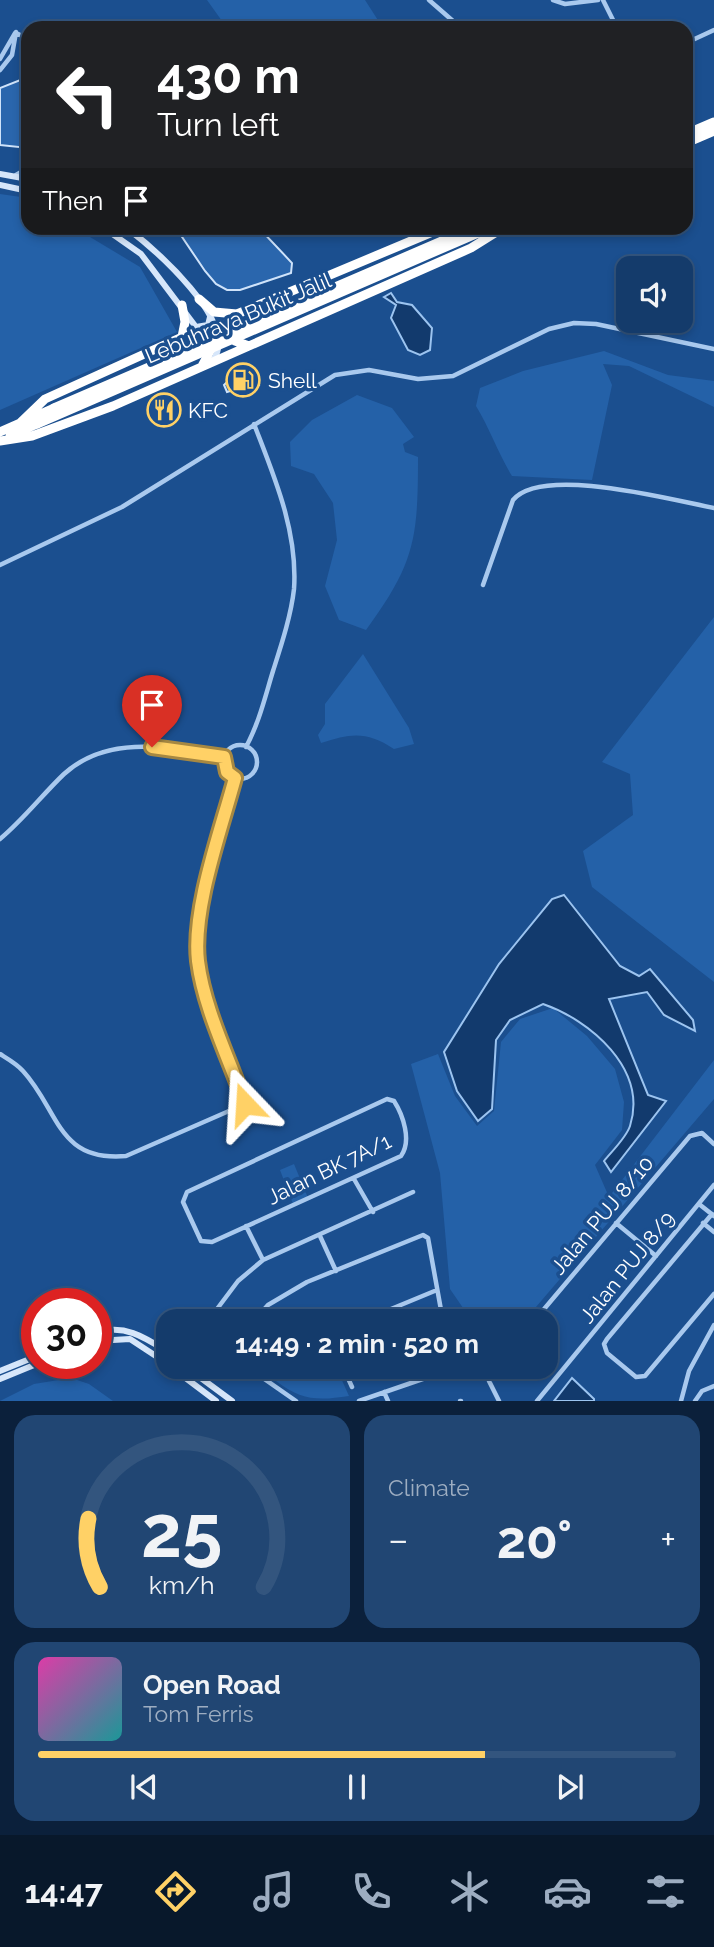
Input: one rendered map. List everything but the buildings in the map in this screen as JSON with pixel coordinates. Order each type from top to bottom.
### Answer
[{"type":"highway","points":[[693,131],[714,122]]},
{"type":"highway","points":[[693,140],[714,131]]},
{"type":"highway","points":[[249,346],[235,341],[227,333],[227,323],[237,314],[425,235]]},
{"type":"highway","name":"Lebuhraya Bukit Jalil","points":[[0,432],[463,235]]},
{"type":"highway","name":"Lebuhraya Bukit Jalil","points":[[0,440],[464,235]]},
{"type":"highway","points":[[0,440],[32,436],[113,406],[302,320],[471,248],[491,235]]},
{"type":"highway","points":[[199,299],[214,312],[237,314]]},
{"type":"highway","points":[[182,305],[185,322],[182,337]]},
{"type":"highway","points":[[19,424],[31,409],[45,399],[182,337],[200,335],[209,341],[210,351],[202,366]]},
{"type":"main road","points":[[0,174],[21,178]]},
{"type":"main road","points":[[0,185],[21,190]]},
{"type":"main road","points":[[114,235],[141,254],[196,327],[233,353]]},
{"type":"main road","points":[[135,235],[167,262],[199,299],[210,317],[217,331],[218,355],[212,362]]},
{"type":"main road","points":[[196,327],[208,325],[210,317]]},
{"type":"main road","points":[[112,1330],[132,1332],[156,1345]]},
{"type":"main road","points":[[112,1340],[130,1339],[156,1357]]},
{"type":"main road","points":[[0,1371],[21,1362]]},
{"type":"main road","points":[[0,1380],[21,1371]]},
{"type":"main road","points":[[187,1379],[216,1401]]},
{"type":"main road","points":[[202,1379],[232,1401]]},
{"type":"street","points":[[429,0],[453,21]]},
{"type":"street","points":[[553,0],[565,4],[600,0],[613,21]]},
{"type":"street","points":[[693,40],[714,30]]},
{"type":"street","points":[[16,32],[21,35]]},
{"type":"street","points":[[0,59],[16,32]]},
{"type":"street","points":[[0,70],[12,55],[16,32]]},
{"type":"street","points":[[12,176],[21,174]]},
{"type":"street","points":[[0,565],[122,507],[335,375],[369,370],[418,379],[453,376],[561,325],[596,324],[714,349]]},
{"type":"street","points":[[246,747],[255,730],[279,653],[293,589],[292,543],[279,489],[254,424]]},
{"type":"street","points":[[483,585],[513,500],[520,491],[531,487],[595,486],[714,508]]},
{"type":"street","points":[[0,839],[66,772],[97,754],[127,747],[152,747],[224,757]]},
{"type":"street","points":[[246,747],[255,754],[257,765],[251,775],[235,778],[227,772],[224,757],[231,748],[246,747]]},
{"type":"street","points":[[0,1055],[20,1068],[35,1086],[69,1142],[106,1157],[126,1156],[245,1104],[202,985],[198,960],[198,933],[212,865],[235,778]]},
{"type":"street","name":"Jalan BK 7A/1","points":[[387,1099],[394,1101],[400,1110],[405,1150],[394,1160],[354,1179],[212,1242],[201,1241],[183,1202],[187,1192],[387,1099]]},
{"type":"street","name":"Jalan PUJ 8/10","points":[[544,1309],[690,1136],[696,1132],[714,1144]]},
{"type":"street","points":[[354,1179],[373,1212]]},
{"type":"street","name":"Jalan PUJ 8/9","points":[[537,1401],[714,1185]]},
{"type":"street","points":[[217,1309],[238,1282],[263,1260],[413,1192]]},
{"type":"street","points":[[699,1204],[713,1215],[604,1344],[607,1353],[636,1377],[645,1376],[714,1294]]},
{"type":"street","points":[[616,1223],[656,1256]]},
{"type":"street","points":[[704,1223],[714,1232]]},
{"type":"street","points":[[246,1226],[263,1260]]},
{"type":"street","points":[[264,1309],[279,1298],[336,1271],[423,1235],[428,1238],[441,1309]]},
{"type":"street","points":[[320,1236],[336,1271]]},
{"type":"street","points":[[392,1309],[437,1290]]},
{"type":"street","points":[[681,1401],[689,1371],[714,1325]]},
{"type":"street","points":[[264,1379],[296,1401]]},
{"type":"street","points":[[348,1379],[352,1387]]},
{"type":"street","points":[[359,1401],[418,1379]]},
{"type":"street","points":[[490,1379],[499,1401]]},
{"type":"street","points":[[695,1401],[702,1391],[714,1386]]},
{"type":"street","points":[[384,1392],[388,1401]]},
{"type":"shaded area","points":[[207,0],[365,0],[378,21],[222,21]]},
{"type":"shaded area","points":[[0,194],[21,197],[21,235],[87,235],[140,267],[177,332],[0,410]]},
{"type":"shaded area","points":[[391,293],[397,302],[412,305],[432,328],[430,350],[420,355],[408,350],[391,318],[396,305],[384,297]]},
{"type":"shaded area","points":[[604,351],[668,375],[714,381],[714,407],[629,366],[603,364],[612,385],[592,480],[512,476],[476,406],[480,388],[523,371]]},
{"type":"shaded area","points":[[357,395],[392,408],[414,437],[403,444],[405,452],[418,457],[417,509],[410,549],[395,586],[366,630],[339,620],[325,586],[337,540],[333,503],[314,474],[291,466],[290,442],[312,420]]},
{"type":"shaded area","points":[[714,617],[714,982],[592,887],[583,851],[633,815],[630,774],[602,762]]},
{"type":"shaded area","points":[[363,654],[409,728],[414,744],[394,749],[375,739],[359,735],[321,743],[318,735],[325,724],[325,704]]},
{"type":"shaded area","points":[[564,895],[620,966],[639,976],[650,969],[693,1020],[695,1031],[664,1015],[647,992],[609,999],[648,1095],[666,1101],[611,1172],[604,1161],[630,1126],[633,1105],[631,1085],[611,1050],[579,1022],[543,1004],[510,1020],[496,1040],[492,1109],[478,1121],[457,1091],[444,1052],[499,964],[552,899]]},
{"type":"shaded area","points":[[553,1008],[587,1036],[615,1069],[624,1102],[622,1130],[595,1165],[609,1197],[714,1060],[714,1099],[534,1309],[464,1309],[450,1289],[440,1173],[411,1064],[438,1054],[455,1096],[477,1126],[494,1111],[501,1042],[520,1019]]},
{"type":"shaded area","points":[[294,1164],[308,1198],[293,1204],[280,1170]]},
{"type":"shaded area","points":[[572,1378],[594,1399],[594,1401],[554,1401]]},
{"type":"shaded area","points":[[74,1379],[89,1384],[113,1401],[0,1401],[34,1384]]},
{"type":"shaded area","points":[[341,1379],[349,1396],[310,1398],[293,1392],[276,1381]]},
{"type":"place","name":"Shell","points":[[243,380]]},
{"type":"place","name":"KFC","points":[[164,410]]},
{"type":"route","points":[[152,747],[224,757],[224,767],[230,776],[235,778],[212,865],[198,933],[198,960],[202,985],[245,1104]]}]
